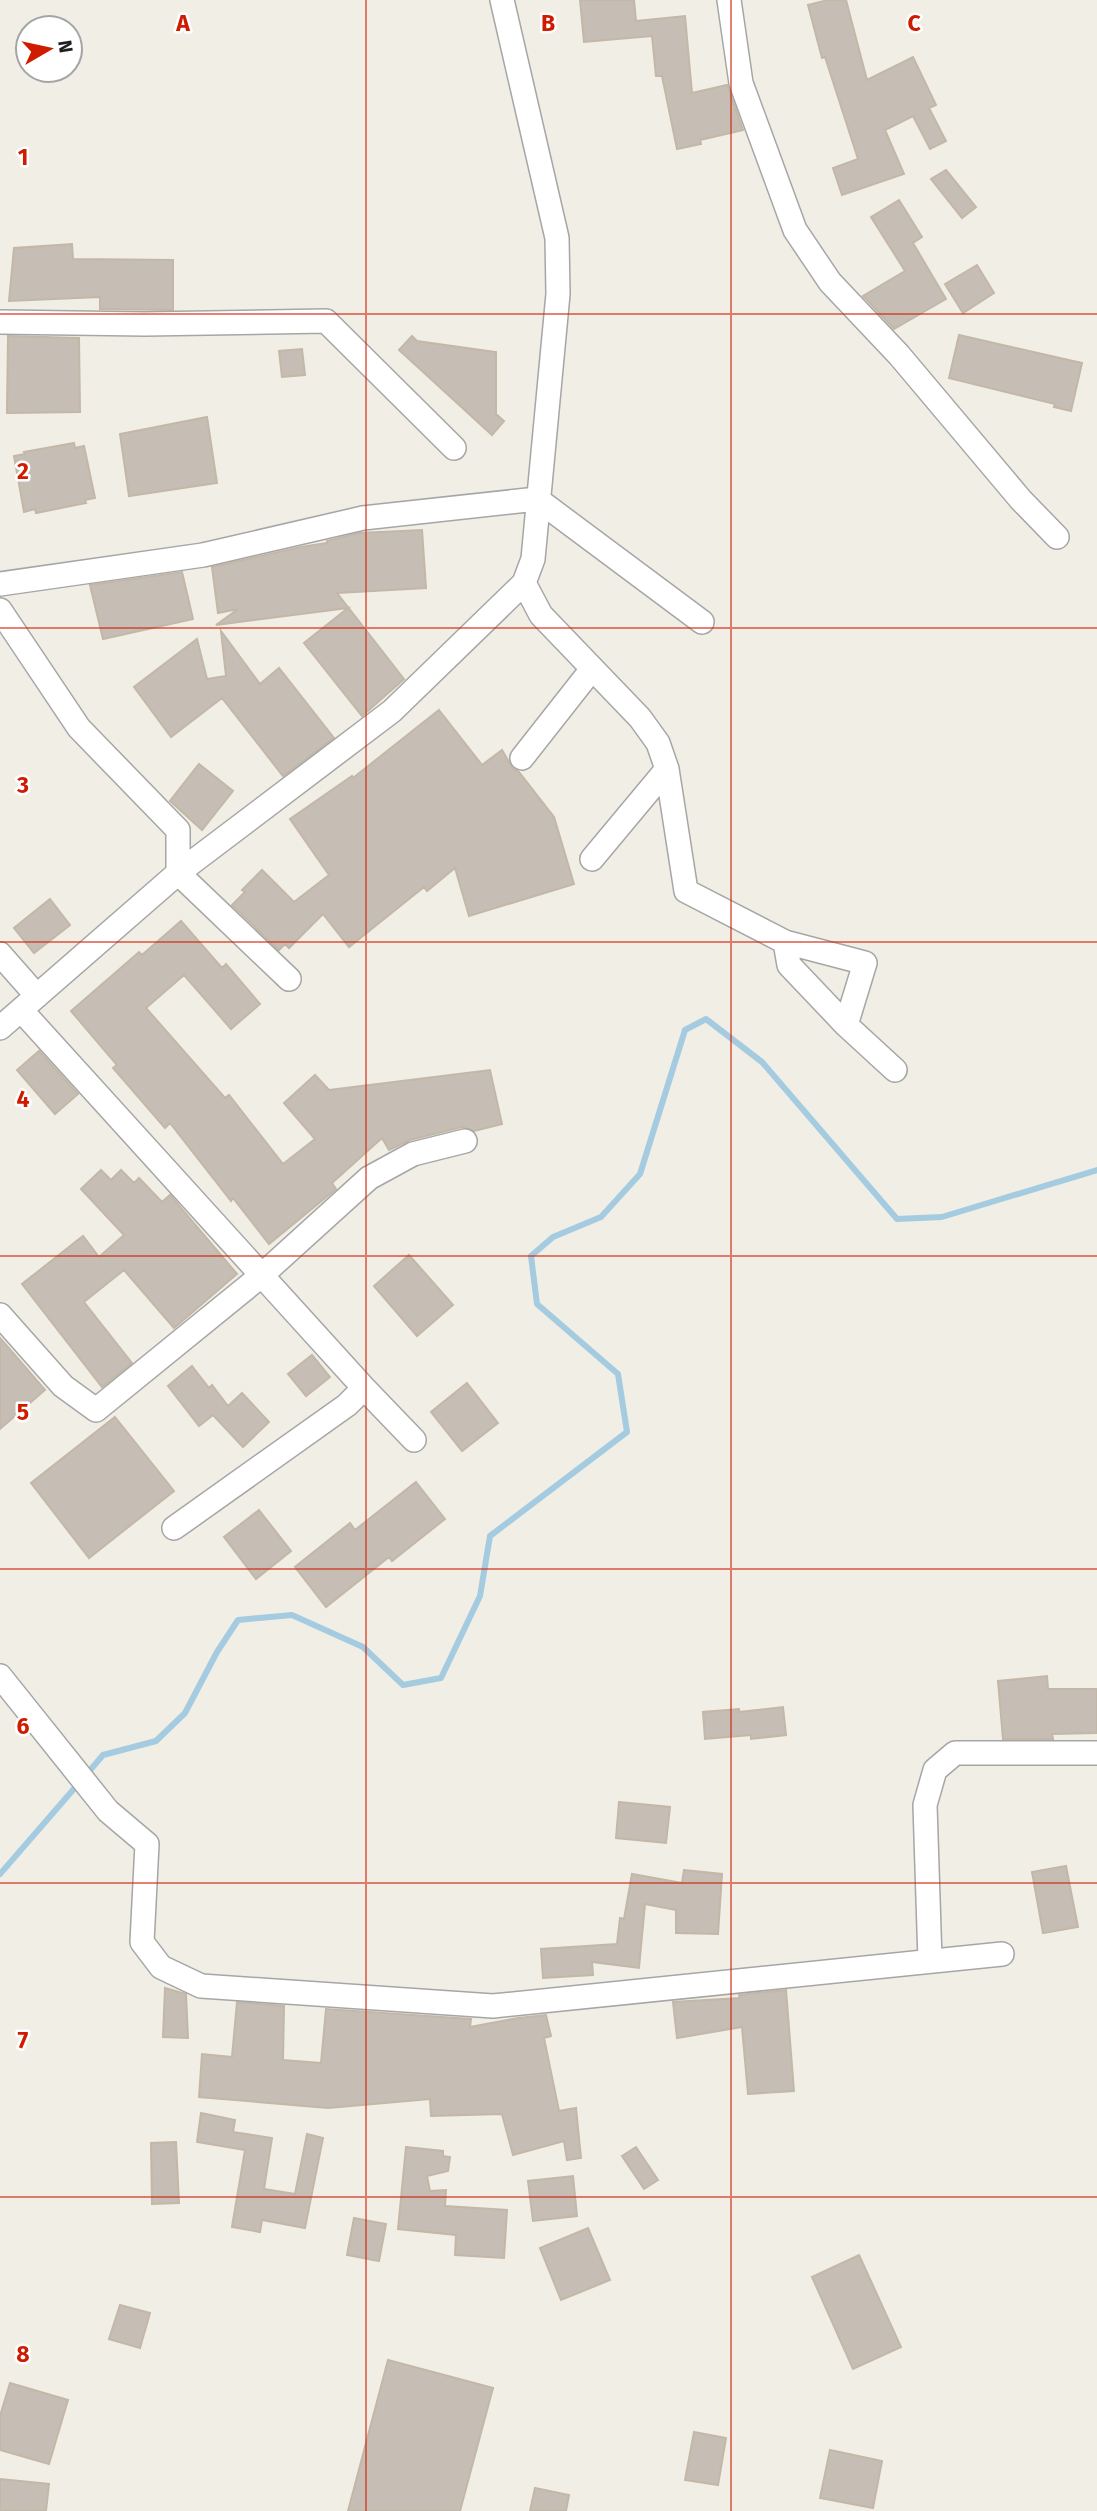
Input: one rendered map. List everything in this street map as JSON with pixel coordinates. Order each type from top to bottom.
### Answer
[{"type":"street","points":[[0,1028],[178,873],[392,711],[524,583],[533,559],[558,294],[557,238],[502,0]]},
{"type":"street","points":[[729,0],[741,83],[795,230],[830,282],[899,355],[1021,500],[1057,537]]},
{"type":"street","points":[[0,322],[145,324],[326,321],[454,448]]},
{"type":"street","points":[[0,584],[203,555],[363,518],[537,499],[702,621]]},
{"type":"street","points":[[524,583],[541,615],[639,718],[658,743],[667,769],[686,891],[785,942],[865,963],[846,1026]]},
{"type":"street","points":[[0,610],[79,728],[178,830],[178,873],[289,979]]},
{"type":"street","points":[[522,758],[592,669]]},
{"type":"street","points":[[592,859],[667,769]]},
{"type":"street","points":[[785,942],[789,965],[846,1026],[895,1070]]},
{"type":"street","points":[[0,954],[29,1003],[262,1275],[414,1440]]},
{"type":"street","points":[[0,1315],[64,1387],[96,1410],[262,1275],[369,1178],[413,1154],[465,1141]]},
{"type":"street","points":[[174,1528],[347,1405],[364,1388]]},
{"type":"street","points":[[0,1676],[108,1811],[147,1844],[142,1942],[161,1967],[201,1986],[493,2006],[1002,1954]]},
{"type":"street","points":[[930,1961],[925,1805],[935,1770],[955,1753],[1097,1753]]},
{"type":"building","points":[[580,0],[634,0],[636,21],[685,16],[692,93],[727,85],[743,130],[700,140],[701,144],[677,149],[662,76],[656,76],[652,36],[584,42]]},
{"type":"building","points":[[828,0],[846,0],[867,80],[913,57],[936,105],[929,108],[946,141],[930,149],[913,116],[885,130],[904,174],[842,195],[833,168],[858,159],[825,57],[822,58],[808,5]]},
{"type":"building","points":[[946,170],[976,207],[962,218],[931,179]]},
{"type":"building","points":[[899,200],[922,237],[913,243],[946,299],[894,329],[863,296],[905,271],[871,217]]},
{"type":"building","points":[[72,244],[73,259],[173,260],[173,310],[100,309],[100,297],[9,301],[14,248]]},
{"type":"building","points":[[977,265],[994,293],[963,313],[945,284]]},
{"type":"building","points":[[959,335],[1082,363],[1071,411],[1054,407],[1055,404],[949,378]]},
{"type":"building","points":[[8,336],[79,338],[80,412],[7,413]]},
{"type":"building","points":[[412,336],[417,341],[496,352],[496,414],[504,421],[492,435],[399,350]]},
{"type":"building","points":[[302,349],[305,375],[282,377],[279,351]]},
{"type":"building","points":[[207,417],[217,483],[129,496],[120,434]]},
{"type":"building","points":[[74,443],[75,448],[84,446],[95,498],[85,500],[86,503],[36,513],[35,509],[24,512],[14,456]]},
{"type":"building","points":[[422,530],[426,588],[337,593],[404,679],[362,716],[304,643],[348,608],[216,625],[238,609],[218,613],[212,567],[327,543],[359,533]]},
{"type":"building","points":[[182,572],[193,619],[103,639],[90,585]]},
{"type":"building","points":[[221,631],[260,684],[279,668],[334,738],[283,776],[222,698],[171,737],[134,687],[197,639],[207,679],[226,676]]},
{"type":"building","points":[[439,710],[482,765],[502,750],[513,769],[519,772],[554,817],[574,884],[469,916],[455,868],[427,891],[424,887],[349,947],[323,914],[289,948],[285,944],[279,950],[232,905],[245,892],[242,890],[262,870],[294,902],[329,875],[290,819],[352,776],[353,778]]},
{"type":"building","points":[[199,764],[233,791],[202,830],[170,801]]},
{"type":"building","points":[[50,899],[70,925],[34,953],[14,928]]},
{"type":"building","points":[[181,921],[222,968],[226,964],[260,1004],[231,1029],[184,975],[146,1008],[225,1098],[229,1095],[283,1164],[315,1139],[284,1103],[315,1075],[329,1090],[490,1070],[502,1124],[474,1131],[462,1127],[410,1140],[389,1150],[382,1138],[332,1183],[336,1189],[269,1244],[233,1198],[231,1201],[170,1123],[165,1128],[113,1068],[117,1065],[71,1011],[139,952],[142,955]]},
{"type":"building","points":[[39,1051],[78,1094],[55,1114],[17,1070]]},
{"type":"building","points":[[101,1170],[111,1180],[121,1170],[134,1183],[139,1178],[162,1202],[170,1195],[237,1274],[174,1328],[124,1270],[84,1302],[132,1363],[102,1387],[22,1284],[83,1236],[99,1257],[124,1235],[81,1189]]},
{"type":"building","points":[[409,1255],[453,1305],[417,1336],[374,1286]]},
{"type":"building","points":[[0,1338],[45,1390],[0,1429]]},
{"type":"building","points":[[312,1355],[330,1377],[306,1396],[288,1374]]},
{"type":"building","points":[[192,1366],[209,1388],[212,1385],[228,1406],[242,1393],[269,1422],[243,1447],[213,1415],[199,1426],[168,1386]]},
{"type":"building","points":[[467,1383],[498,1423],[462,1451],[431,1412]]},
{"type":"building","points":[[115,1417],[174,1491],[89,1558],[31,1483]]},
{"type":"building","points":[[416,1482],[445,1519],[392,1561],[389,1557],[326,1607],[295,1567],[350,1523],[355,1530]]},
{"type":"building","points":[[259,1510],[291,1551],[256,1579],[224,1537]]},
{"type":"building","points":[[1047,1676],[1048,1689],[1097,1689],[1097,1733],[1052,1734],[1053,1739],[1003,1739],[998,1681]]},
{"type":"building","points":[[783,1707],[786,1735],[751,1739],[751,1735],[705,1739],[703,1712],[739,1709],[739,1712]]},
{"type":"building","points":[[619,1802],[670,1807],[666,1843],[616,1838]]},
{"type":"building","points":[[1066,1866],[1078,1927],[1043,1933],[1032,1872]]},
{"type":"building","points":[[684,1870],[722,1874],[718,1934],[676,1933],[676,1910],[645,1904],[639,1968],[592,1962],[593,1975],[543,1978],[541,1949],[617,1944],[620,1918],[624,1919],[632,1874],[682,1883]]},
{"type":"building","points":[[165,1988],[186,1994],[188,2038],[163,2037]]},
{"type":"building","points":[[786,1990],[794,2091],[748,2094],[742,2027],[677,2038],[673,2002],[740,1998],[739,1995]]},
{"type":"building","points":[[237,2002],[284,2006],[283,2060],[321,2063],[326,2009],[471,2019],[470,2027],[546,2015],[551,2036],[544,2038],[559,2111],[576,2108],[581,2158],[567,2160],[564,2141],[513,2155],[502,2114],[431,2116],[430,2099],[328,2108],[199,2097],[202,2054],[232,2057]]},
{"type":"building","points":[[201,2113],[235,2120],[233,2132],[272,2138],[264,2189],[295,2194],[307,2134],[323,2138],[305,2228],[262,2220],[260,2232],[232,2227],[245,2150],[197,2142]]},
{"type":"building","points":[[176,2142],[179,2203],[152,2204],[151,2143]]},
{"type":"building","points":[[406,2147],[443,2151],[443,2156],[450,2157],[448,2171],[427,2176],[430,2191],[446,2190],[445,2206],[507,2210],[504,2258],[455,2255],[456,2235],[398,2229]]},
{"type":"building","points":[[636,2147],[658,2180],[644,2189],[622,2156]]},
{"type":"building","points":[[573,2176],[577,2216],[533,2221],[528,2181]]},
{"type":"building","points":[[354,2218],[386,2224],[379,2261],[347,2255]]},
{"type":"building","points":[[588,2228],[610,2280],[561,2300],[540,2248]]},
{"type":"building","points":[[859,2255],[901,2347],[853,2369],[812,2277]]},
{"type":"building","points":[[120,2305],[150,2313],[140,2348],[109,2339]]},
{"type":"building","points":[[388,2360],[493,2388],[460,2511],[348,2511]]},
{"type":"building","points":[[10,2383],[68,2400],[49,2464],[0,2450],[0,2416]]},
{"type":"building","points":[[694,2432],[726,2438],[718,2485],[685,2480]]},
{"type":"building","points":[[830,2450],[882,2461],[873,2508],[820,2498]]},
{"type":"building","points":[[0,2479],[49,2484],[46,2511],[0,2511]]},
{"type":"building","points":[[535,2488],[569,2495],[566,2511],[530,2511]]},
{"type":"waterway","points":[[86,1775],[103,1755],[156,1741],[185,1713],[217,1652],[238,1620],[292,1615],[363,1647],[403,1685],[441,1678],[480,1596],[490,1536],[627,1432],[618,1374],[537,1304],[531,1256],[553,1237],[601,1217],[640,1174],[685,1030],[706,1019],[762,1062],[897,1219],[942,1217],[1097,1170]]},
{"type":"waterway","points":[[0,1874],[79,1783]]}]
